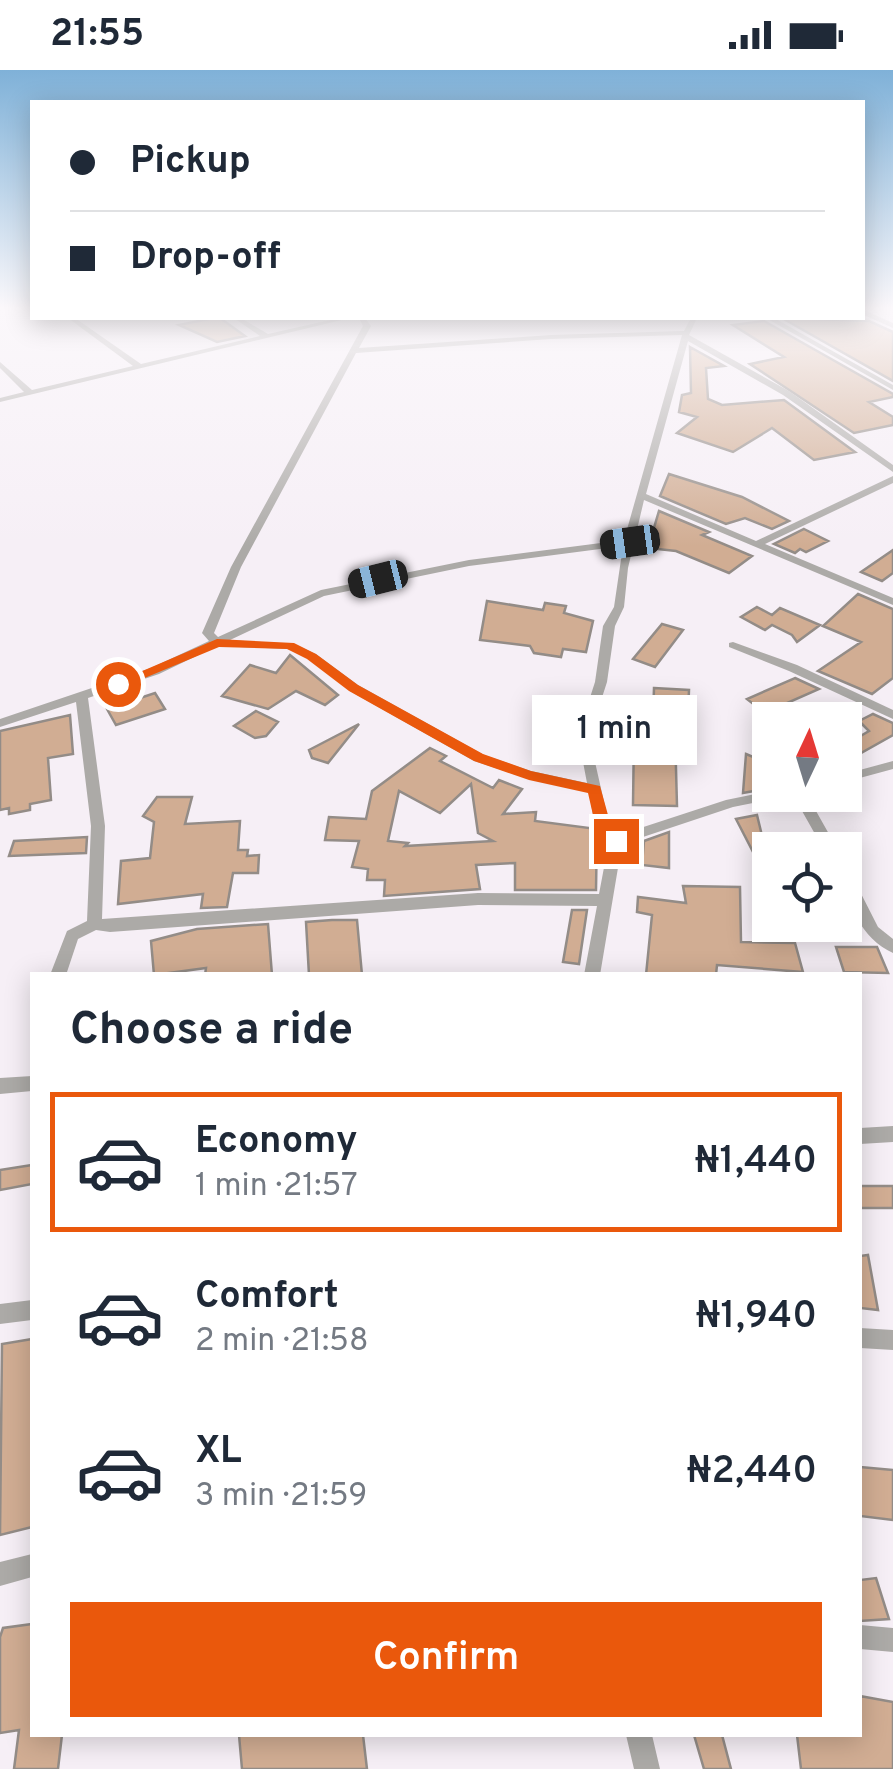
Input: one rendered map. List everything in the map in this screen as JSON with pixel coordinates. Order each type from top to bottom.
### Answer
[{"type":"street","points":[[24,387],[30,393]]},
{"type":"street","points":[[0,400],[53,387]]},
{"type":"street","points":[[334,387],[236,567],[208,632],[217,643],[290,646],[312,656],[354,688],[478,758],[529,776],[595,789]]},
{"type":"street","points":[[593,972],[616,841],[600,815],[589,762],[590,716],[601,682],[609,626],[619,607],[630,542],[672,387]]},
{"type":"street","points":[[776,387],[893,470]]},
{"type":"street","points":[[755,545],[893,479]]},
{"type":"street","points":[[642,496],[893,602]]},
{"type":"street","points":[[0,723],[82,698],[217,643],[321,594],[378,579],[630,542]]},
{"type":"street","points":[[732,645],[794,668],[893,715]]},
{"type":"street","points":[[82,698],[98,826],[94,924]]},
{"type":"street","points":[[862,773],[893,765]]},
{"type":"street","points":[[616,841],[752,799]]},
{"type":"street","points":[[59,972],[72,935],[94,924],[478,900],[607,900]]},
{"type":"street","points":[[862,911],[872,931],[893,947]]},
{"type":"street","points":[[0,1086],[30,1084]]},
{"type":"street","points":[[862,1136],[893,1134]]},
{"type":"street","points":[[0,1314],[30,1310]]},
{"type":"street","points":[[862,1338],[893,1340]]},
{"type":"street","points":[[0,1574],[30,1566]]},
{"type":"street","points":[[862,1637],[893,1640]]},
{"type":"street","points":[[639,1737],[647,1769]]},
{"type":"building","points":[[691,387],[707,387],[708,399],[722,405],[784,400],[855,452],[814,460],[772,428],[733,452],[677,433],[697,417],[679,412],[682,395],[691,393]]},
{"type":"building","points":[[785,387],[881,387],[893,394],[869,402],[893,417],[893,425],[854,433]]},
{"type":"building","points":[[669,474],[742,497],[789,521],[772,529],[745,518],[726,524],[660,496]]},
{"type":"building","points":[[659,511],[752,556],[729,573],[676,551],[648,548]]},
{"type":"building","points":[[804,529],[828,541],[795,553],[774,544]]},
{"type":"building","points":[[893,550],[893,573],[882,581],[861,572]]},
{"type":"building","points":[[858,594],[893,609],[893,678],[872,694],[818,671],[861,642],[823,626]]},
{"type":"building","points":[[487,601],[543,610],[545,603],[566,606],[564,613],[593,621],[586,652],[563,649],[561,657],[534,653],[530,646],[480,640]]},
{"type":"building","points":[[757,607],[772,615],[780,608],[820,625],[797,642],[772,625],[765,630],[741,617]]},
{"type":"building","points":[[662,624],[683,630],[655,667],[633,659]]},
{"type":"building","points":[[290,655],[338,695],[325,705],[296,691],[268,709],[222,696],[250,665],[276,673]]},
{"type":"building","points":[[795,678],[819,689],[789,702],[752,703],[747,699]]},
{"type":"building","points":[[654,688],[689,690],[687,737],[675,732],[677,806],[633,805],[634,733],[630,719],[653,718]]},
{"type":"building","points":[[155,693],[165,709],[116,725],[107,709]]},
{"type":"building","points":[[256,711],[278,722],[266,736],[255,738],[234,726]]},
{"type":"building","points":[[873,714],[893,723],[893,735],[862,752],[862,735],[869,731],[862,720]]},
{"type":"building","points":[[70,715],[73,754],[48,758],[51,800],[30,804],[30,810],[9,814],[9,808],[0,810],[0,731]]},
{"type":"building","points":[[359,724],[328,763],[312,758],[309,750]]},
{"type":"building","points":[[430,748],[446,756],[440,761],[493,788],[499,780],[522,789],[503,814],[536,812],[535,821],[597,829],[596,890],[515,890],[515,863],[476,865],[480,889],[384,896],[385,880],[367,880],[368,869],[352,867],[359,841],[325,840],[329,817],[366,819],[372,791]],"holes":[[[471,784],[478,833],[493,841],[405,846],[408,843],[388,841],[399,791],[440,813]]]},
{"type":"building","points":[[746,754],[752,756],[752,791],[743,793]]},
{"type":"building","points":[[157,797],[192,797],[185,824],[240,821],[238,850],[248,850],[247,856],[259,855],[258,873],[233,873],[227,907],[201,908],[203,894],[118,904],[121,861],[150,858],[154,822],[143,816]]},
{"type":"building","points":[[757,815],[761,832],[752,832],[752,850],[736,819]]},
{"type":"building","points":[[669,832],[669,868],[642,865],[644,841]]},
{"type":"building","points":[[87,837],[86,853],[9,856],[14,841]]},
{"type":"building","points":[[683,886],[740,887],[741,942],[795,943],[803,972],[717,965],[716,972],[646,972],[652,915],[637,912],[638,897],[686,903]]},
{"type":"building","points":[[572,910],[587,910],[579,964],[563,962]]},
{"type":"building","points":[[357,920],[362,972],[309,972],[306,922]]},
{"type":"building","points":[[268,924],[272,972],[205,972],[206,968],[154,972],[151,941],[197,929]]},
{"type":"building","points":[[836,947],[877,947],[888,973],[862,972],[844,972]]},
{"type":"building","points":[[30,1165],[30,1184],[0,1190],[0,1170]]},
{"type":"building","points":[[862,1186],[893,1186],[893,1208],[862,1208]]},
{"type":"building","points":[[868,1255],[878,1310],[862,1308],[862,1256]]},
{"type":"building","points":[[30,1339],[30,1528],[0,1535],[2,1344]]},
{"type":"building","points":[[862,1467],[893,1470],[893,1520],[862,1516]]},
{"type":"building","points":[[876,1578],[889,1619],[862,1621],[862,1580]]},
{"type":"building","points":[[30,1624],[30,1737],[62,1737],[58,1769],[14,1769],[19,1730],[0,1733],[3,1628]]},
{"type":"building","points":[[862,1696],[893,1702],[893,1769],[801,1769],[797,1737],[862,1737]]},
{"type":"building","points":[[239,1737],[363,1737],[367,1769],[242,1769]]},
{"type":"building","points":[[695,1737],[723,1737],[731,1769],[704,1769]]},
{"type":"route","points":[[118,684],[217,643],[245,646],[272,642],[290,646],[312,656],[354,688],[478,758],[529,776],[595,789],[600,815],[616,841]]}]
